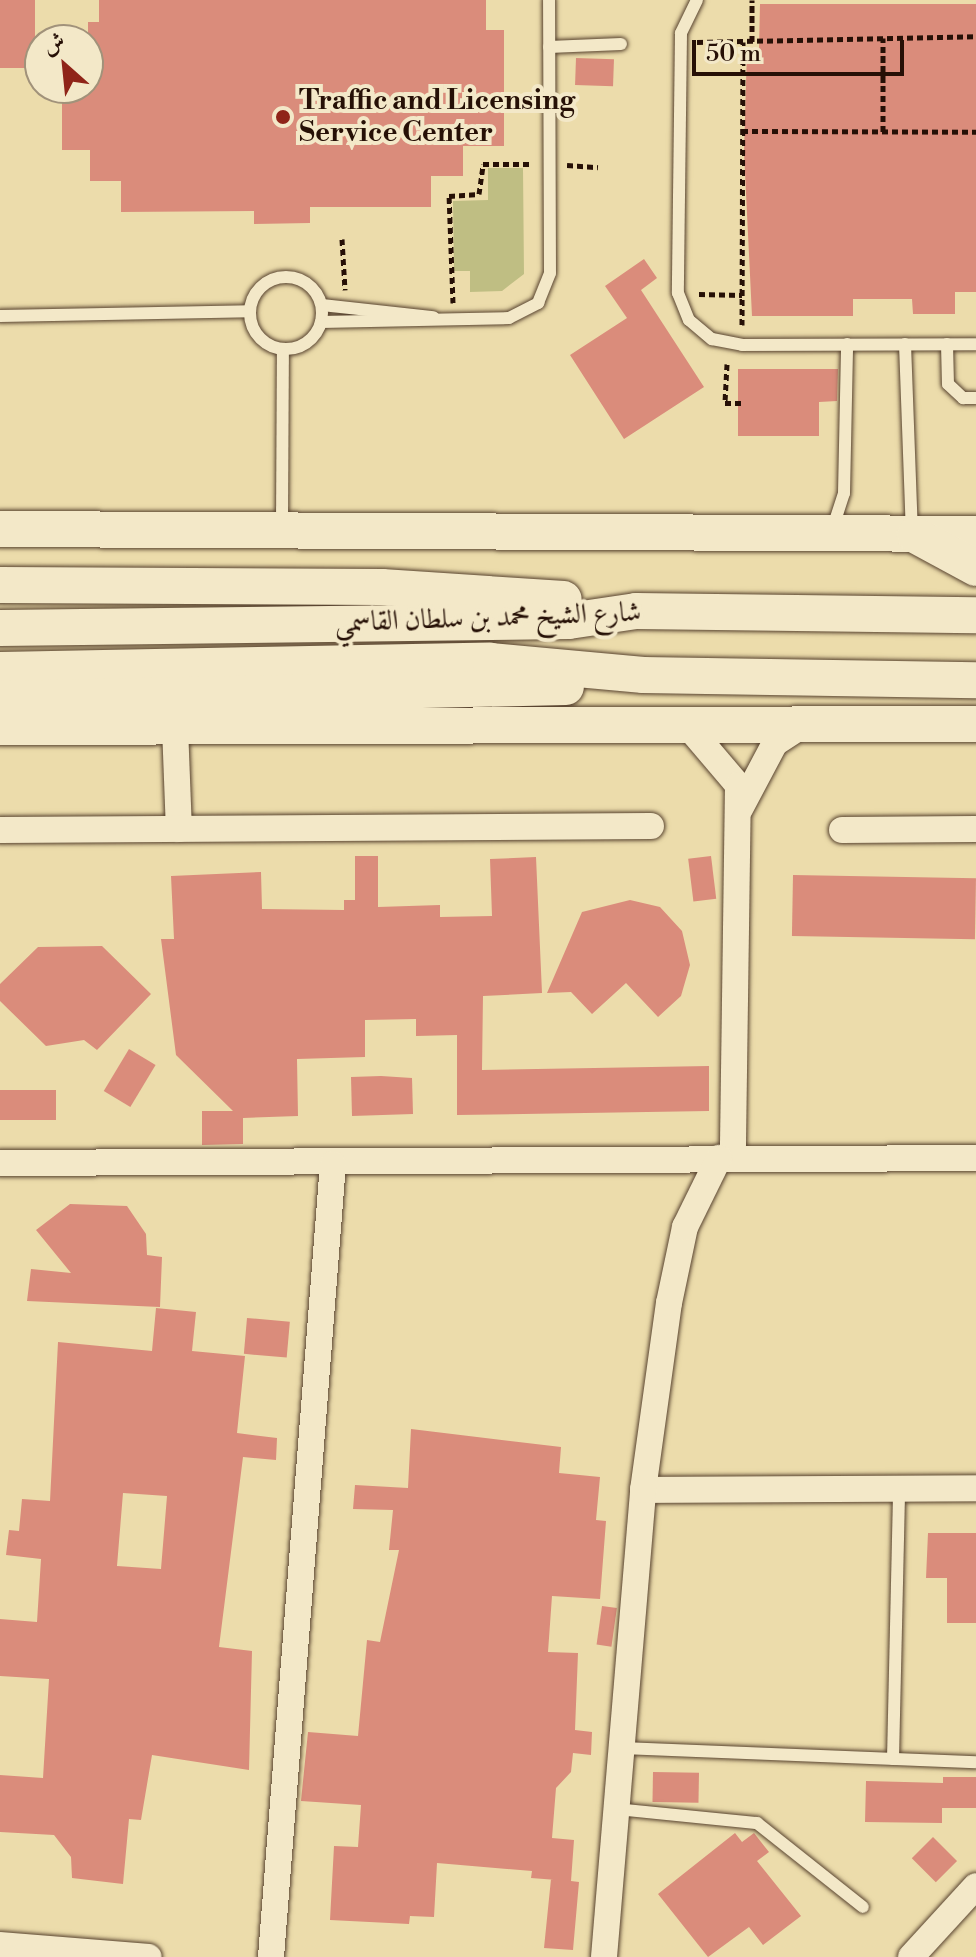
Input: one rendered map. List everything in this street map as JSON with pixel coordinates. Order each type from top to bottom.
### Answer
[{"type":"street","points":[[0,529],[976,534]]},
{"type":"street","points":[[913,535],[976,568]]},
{"type":"street","points":[[0,585],[382,587],[586,600],[636,611]]},
{"type":"street","name":"شارع الشيخ محمد بن سلطان القاسمي","points":[[0,628],[569,621],[636,611],[976,615]]},
{"type":"street","name":"شارع الشيخ محمد بن سلطان القاسمي","points":[[0,670],[490,661],[643,675],[976,680]]},
{"type":"street","points":[[0,699],[120,699],[572,686],[643,675]]},
{"type":"street","points":[[120,699],[175,727]]},
{"type":"street","points":[[0,727],[807,722],[976,724]]},
{"type":"street","points":[[740,809],[775,743],[807,722]]},
{"type":"street","points":[[604,1957],[643,1490],[675,1264],[726,1157],[740,809],[726,765],[686,724]]},
{"type":"street","points":[[175,727],[179,829]]},
{"type":"street","points":[[0,830],[651,826]]},
{"type":"street","points":[[842,830],[976,829]]},
{"type":"street","points":[[0,1164],[333,1164],[726,1157],[976,1158]]},
{"type":"street","points":[[271,1957],[333,1164]]},
{"type":"street","points":[[643,1490],[976,1488]]},
{"type":"street","points":[[911,1957],[976,1886]]},
{"type":"street","points":[[0,1945],[149,1957]]},
{"type":"lane","points":[[322,305],[433,317],[520,316],[545,294],[549,0]]},
{"type":"lane","points":[[697,0],[680,42],[678,293],[699,331],[742,345],[976,344]]},
{"type":"lane","points":[[549,47],[621,44]]},
{"type":"lane","points":[[277,277],[300,279],[322,305],[321,322],[311,340],[283,349],[255,332],[250,311],[258,290],[277,277]]},
{"type":"lane","points":[[0,316],[250,311]]},
{"type":"lane","points":[[321,322],[413,324],[433,317]]},
{"type":"lane","points":[[830,533],[844,493],[847,344]]},
{"type":"lane","points":[[905,344],[913,535]]},
{"type":"lane","points":[[947,344],[948,384],[963,398],[976,398]]},
{"type":"lane","points":[[282,529],[283,349]]},
{"type":"lane","points":[[893,1759],[899,1489]]},
{"type":"lane","points":[[622,1748],[976,1762]]},
{"type":"lane","points":[[616,1809],[757,1823],[863,1907]]},
{"type":"path","points":[[752,0],[752,42]]},
{"type":"path","points":[[680,42],[976,36]]},
{"type":"path","points":[[883,38],[883,132]]},
{"type":"path","points":[[742,403],[725,403],[724,364],[742,364],[743,42]]},
{"type":"path","points":[[742,131],[976,132]]},
{"type":"path","points":[[453,318],[449,196],[479,194],[483,164],[598,167]]},
{"type":"path","points":[[342,239],[345,306]]},
{"type":"path","points":[[678,293],[742,295]]},
{"type":"shaded area","points":[[488,168],[523,168],[524,274],[502,291],[470,292],[470,271],[454,271],[453,201],[488,200]]},
{"type":"building","points":[[0,0],[35,0],[35,24],[24,24],[24,68],[0,68]]},
{"type":"building","name":"Traffic and Licensing Service Center","points":[[99,0],[486,0],[486,30],[504,30],[504,146],[463,146],[463,176],[431,176],[431,207],[310,207],[310,223],[254,224],[254,211],[121,212],[121,181],[90,181],[90,150],[62,150],[62,104],[104,104],[104,24],[88,24],[99,22]]},
{"type":"building","points":[[760,4],[976,4],[976,292],[955,292],[955,314],[913,314],[912,299],[853,299],[853,316],[752,316],[744,152],[747,49],[759,49]]},
{"type":"building","points":[[576,58],[614,59],[613,86],[575,85]]},
{"type":"building","points":[[644,259],[657,278],[641,290],[704,387],[624,439],[570,355],[627,318],[605,286]]},
{"type":"building","points":[[738,369],[838,369],[837,401],[819,402],[819,436],[738,436]]},
{"type":"building","points":[[355,856],[378,856],[378,907],[440,905],[440,917],[492,916],[490,859],[536,857],[542,993],[483,996],[482,1070],[709,1066],[709,1111],[457,1115],[457,1035],[416,1036],[416,1019],[365,1020],[365,1057],[297,1059],[298,1116],[243,1118],[243,1144],[202,1145],[202,1111],[233,1111],[176,1055],[161,939],[174,939],[171,876],[261,872],[262,909],[344,910],[344,900],[355,900]]},
{"type":"building","points":[[711,856],[716,899],[693,901],[688,859]]},
{"type":"building","points":[[793,875],[976,878],[975,939],[792,936]]},
{"type":"building","points":[[630,900],[660,907],[682,931],[690,965],[681,996],[658,1017],[626,983],[592,1014],[571,992],[547,993],[582,912]]},
{"type":"building","points":[[102,946],[151,994],[97,1050],[84,1040],[46,1046],[0,1001],[0,984],[38,947]]},
{"type":"building","points":[[129,1049],[156,1065],[130,1107],[104,1091]]},
{"type":"building","points":[[351,1077],[412,1078],[413,1114],[352,1116]]},
{"type":"building","points":[[0,1090],[56,1090],[56,1120],[0,1120]]},
{"type":"building","points":[[70,1204],[127,1206],[146,1234],[147,1255],[162,1257],[160,1307],[27,1301],[31,1269],[71,1273],[36,1230]]},
{"type":"building","points":[[156,1308],[196,1312],[192,1351],[245,1356],[237,1433],[277,1438],[276,1460],[243,1457],[219,1647],[252,1651],[249,1770],[152,1755],[141,1820],[129,1819],[123,1884],[72,1878],[71,1857],[54,1835],[0,1832],[0,1775],[43,1778],[49,1679],[0,1676],[0,1619],[37,1622],[41,1559],[6,1555],[9,1530],[19,1531],[22,1499],[50,1501],[58,1342],[152,1351]],"holes":[[[123,1493],[167,1496],[161,1569],[117,1566]]]},
{"type":"building","points":[[247,1318],[290,1322],[287,1358],[244,1354]]},
{"type":"building","points":[[411,1429],[561,1447],[559,1473],[600,1477],[596,1520],[606,1521],[600,1599],[552,1596],[548,1652],[578,1653],[575,1730],[592,1732],[591,1755],[573,1753],[571,1772],[556,1788],[552,1838],[574,1840],[571,1881],[579,1882],[573,1950],[544,1948],[551,1880],[531,1878],[532,1871],[437,1863],[434,1917],[410,1916],[409,1924],[330,1920],[334,1846],[358,1847],[361,1805],[301,1801],[308,1732],[358,1736],[367,1640],[380,1642],[399,1550],[389,1550],[393,1510],[353,1509],[355,1485],[408,1488]]},
{"type":"building","points":[[928,1533],[976,1533],[976,1623],[947,1623],[947,1578],[926,1578]]},
{"type":"building","points":[[602,1606],[617,1608],[611,1647],[597,1645]]},
{"type":"building","points":[[653,1772],[699,1773],[698,1803],[652,1802]]},
{"type":"building","points":[[943,1777],[976,1777],[976,1808],[942,1808],[942,1823],[865,1822],[866,1781],[943,1783]]},
{"type":"building","points":[[735,1833],[742,1842],[754,1833],[769,1852],[757,1861],[801,1916],[763,1945],[749,1927],[708,1957],[658,1894]]},
{"type":"building","points":[[933,1837],[957,1861],[936,1882],[912,1858]]},
{"type":"place","name":"Traffic and Licensing Service Center","points":[[283,117]]}]
